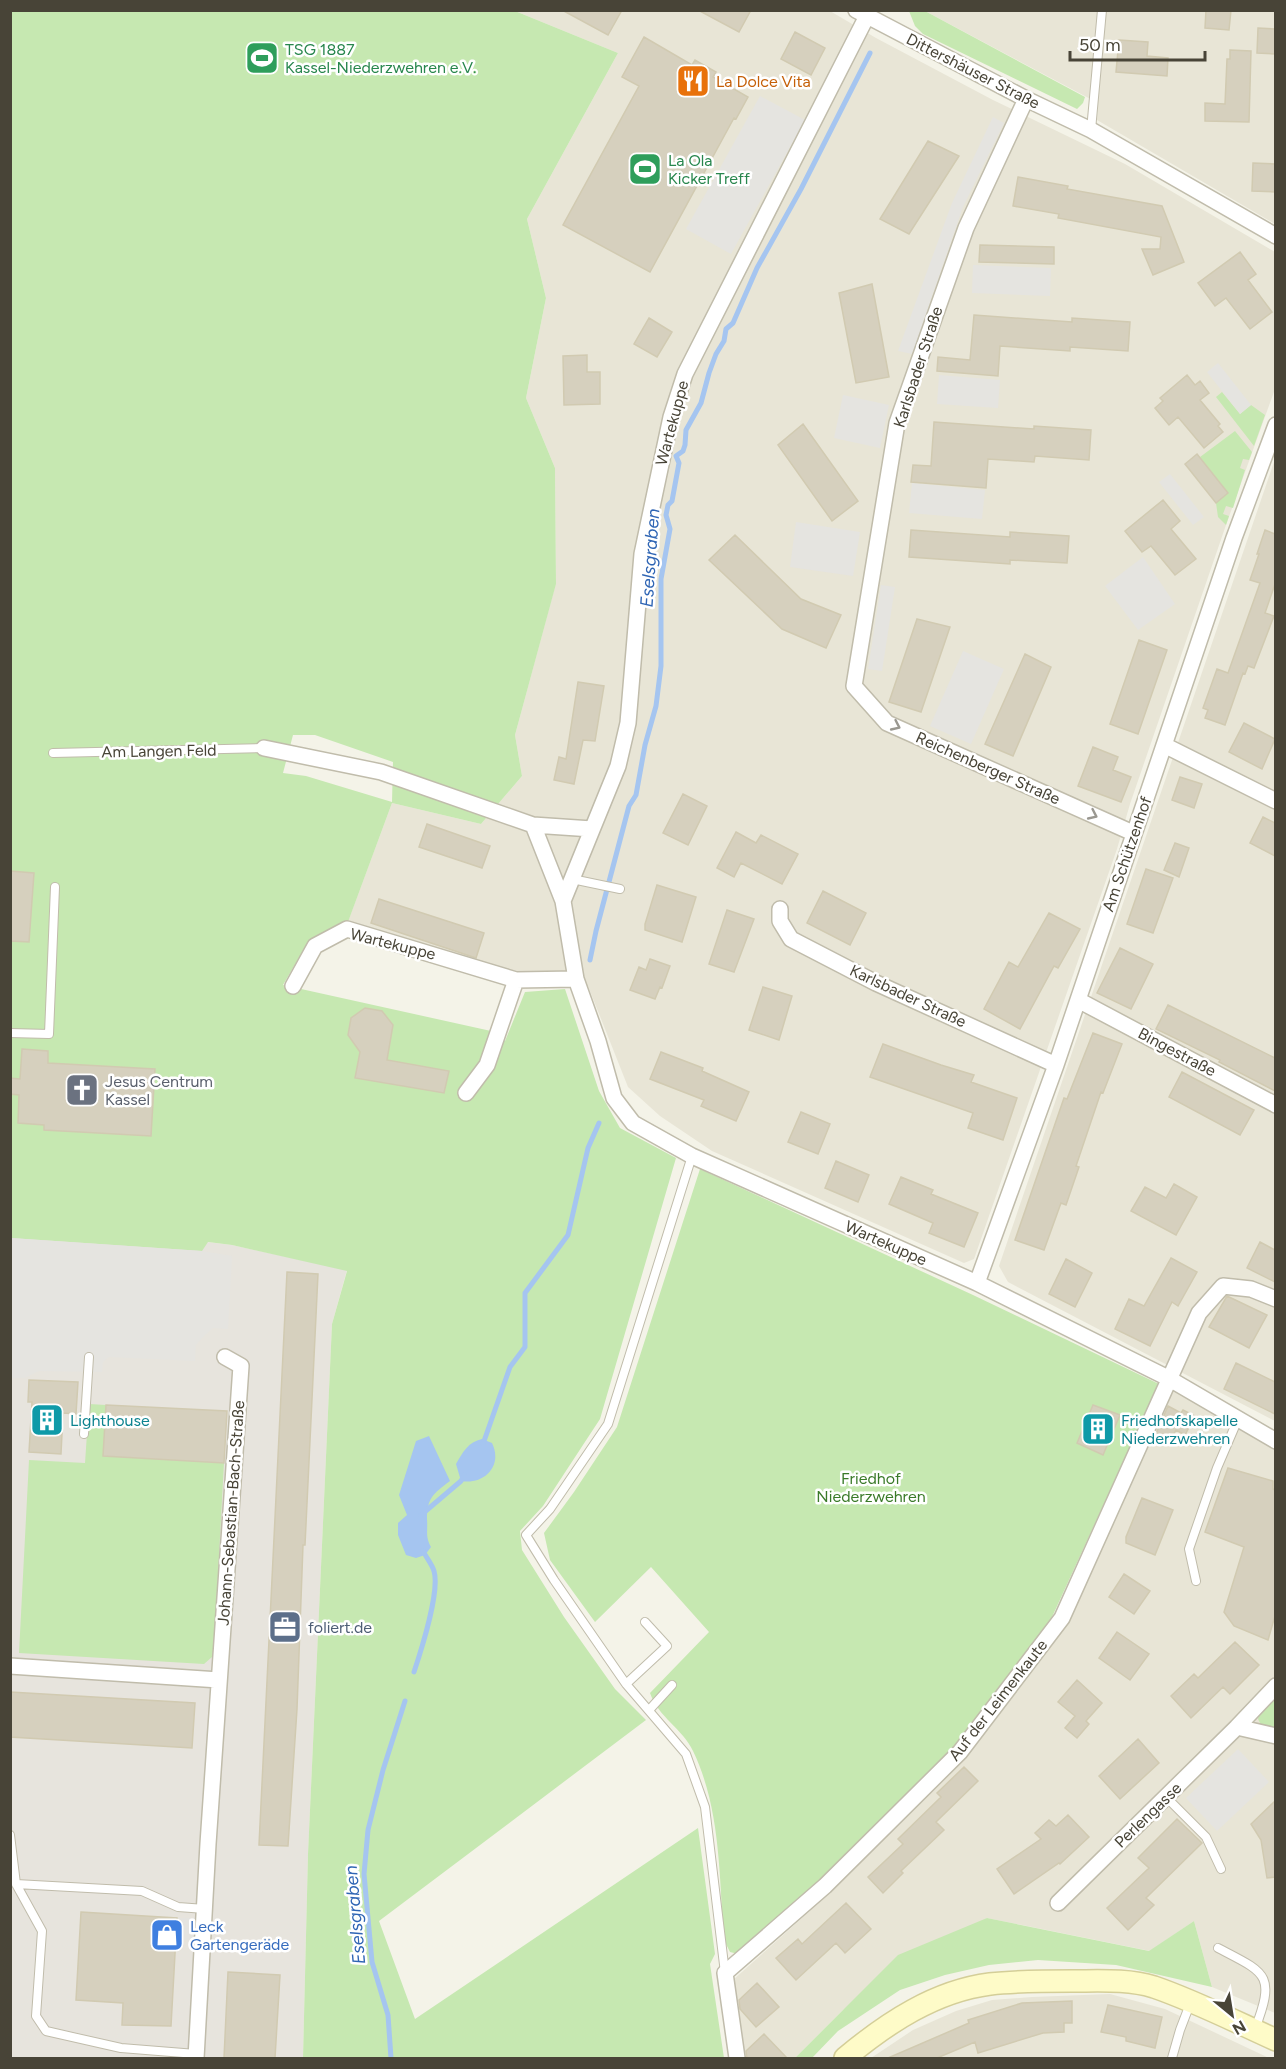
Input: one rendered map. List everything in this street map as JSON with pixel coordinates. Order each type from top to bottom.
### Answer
[{"type":"street","name":"Dittershäuser Straße","points":[[861,13],[1026,99],[1091,130],[1275,236]]},
{"type":"street","name":"Wartekuppe","points":[[563,901],[618,766],[628,723],[642,554],[671,417],[685,374],[861,13]]},
{"type":"street","name":"Karlsbader Straße","points":[[854,686],[897,423],[966,228],[1026,99]]},
{"type":"street","name":"Am Schützenhof","points":[[977,1283],[1056,1065],[1133,833],[1275,425]]},
{"type":"street","name":"Reichenberger Straße","points":[[854,686],[887,723],[1133,833]]},
{"type":"street","points":[[1164,745],[1275,801]]},
{"type":"street","points":[[264,748],[381,772],[533,825],[592,829]]},
{"type":"street","name":"Wartekuppe","points":[[533,825],[563,901],[576,979],[598,1041],[614,1098],[633,1123],[692,1156],[977,1283],[1168,1378],[1275,1441]]},
{"type":"street","name":"Karlsbader Straße","points":[[780,909],[780,921],[791,939],[876,983],[1056,1065]]},
{"type":"street","name":"Wartekuppe","points":[[294,986],[315,946],[348,929],[516,980],[576,979]]},
{"type":"street","points":[[466,1093],[487,1065],[516,980]]},
{"type":"street","name":"Bingestraße","points":[[1078,1000],[1275,1105]]},
{"type":"street","name":"Auf der Leimenkaute","points":[[725,1973],[825,1886],[960,1752],[1062,1618],[1199,1313],[1223,1286],[1251,1289],[1275,1299]]},
{"type":"street","name":"Johann-Sebastian-Bach-Straße","points":[[196,2056],[241,1366],[225,1357]]},
{"type":"street","points":[[10,1666],[219,1680]]},
{"type":"street","name":"Perlengasse","points":[[1058,1903],[1237,1727],[1275,1686]]},
{"type":"street","points":[[1237,1727],[1275,1736]]},
{"type":"street","points":[[725,1973],[737,2058]]},
{"type":"street","points":[[845,2058],[907,2013],[951,1993],[988,1984],[1032,1981],[1112,1980],[1152,1986],[1275,2040]]},
{"type":"lane","points":[[1091,130],[1102,10]]},
{"type":"lane","name":"Am Langen Feld","points":[[53,753],[264,748]]},
{"type":"lane","points":[[572,879],[620,889]]},
{"type":"lane","points":[[10,1033],[49,1034],[55,886]]},
{"type":"lane","points":[[692,1156],[608,1424],[550,1509],[526,1534],[554,1580],[626,1684],[650,1709],[686,1754],[705,1807],[725,1973]]},
{"type":"lane","points":[[84,1434],[89,1357]]},
{"type":"lane","points":[[1197,1581],[1189,1549],[1217,1468],[1238,1419]]},
{"type":"lane","points":[[626,1684],[668,1646],[645,1622]]},
{"type":"lane","points":[[650,1709],[672,1685]]},
{"type":"lane","points":[[1166,1797],[1206,1837],[1221,1869]]},
{"type":"lane","points":[[10,1835],[16,1884],[42,1931],[36,2016],[46,2031],[121,2048],[196,2056]]},
{"type":"lane","points":[[16,1884],[142,1891],[178,1907],[205,1909]]},
{"type":"lane","points":[[1218,1948],[1255,1967],[1265,1977],[1267,1992],[1255,2030]]},
{"type":"lane","points":[[1172,2058],[1191,2002]]},
{"type":"shaded area","points":[[515,11],[830,11],[993,100],[1125,164],[1275,252],[1275,389],[1226,525],[1130,804],[1117,849],[974,1259],[964,1263],[712,1151],[660,1116],[628,1087],[588,986],[499,982],[343,935],[392,803],[481,824],[522,776],[515,735],[556,583],[555,468],[526,398],[546,298],[527,219],[618,53]]},
{"type":"shaded area","points":[[925,11],[1275,11],[1275,224],[1097,120],[1098,103]]},
{"type":"shaded area","points":[[760,96],[805,120],[731,254],[686,229]]},
{"type":"shaded area","points":[[993,117],[1004,123],[963,207],[912,354],[898,351],[952,203]]},
{"type":"shaded area","points":[[973,265],[1051,268],[1050,296],[972,293]]},
{"type":"shaded area","points":[[1218,363],[1251,405],[1240,414],[1207,372]]},
{"type":"shaded area","points":[[939,375],[1000,380],[998,408],[937,404]]},
{"type":"shaded area","points":[[843,395],[889,405],[880,448],[834,438]]},
{"type":"shaded area","points":[[1275,459],[1275,1421],[1008,1282],[999,1266]]},
{"type":"shaded area","points":[[1170,474],[1204,517],[1193,525],[1159,482]]},
{"type":"shaded area","points":[[912,483],[985,490],[982,519],[909,513]]},
{"type":"shaded area","points":[[796,522],[860,532],[853,576],[790,567]]},
{"type":"shaded area","points":[[1143,557],[1175,604],[1138,630],[1105,586]]},
{"type":"shaded area","points":[[881,585],[895,587],[882,671],[868,669]]},
{"type":"shaded area","points":[[963,651],[1004,669],[971,744],[930,726]]},
{"type":"shaded area","points":[[10,776],[207,1242],[232,1245],[347,1270],[332,1324],[308,1854],[303,2058],[11,2058]]},
{"type":"shaded area","points":[[11,1238],[202,1251],[232,1256],[228,1329],[213,1328],[204,1336],[196,1345],[195,1361],[109,1357],[103,1362],[102,1372],[39,1371],[25,1378],[11,1378]]},
{"type":"shaded area","points":[[1172,1389],[1275,1448],[1275,2013],[1212,1987],[1194,1921],[1150,1951],[987,1918],[843,2010],[795,2058],[743,2058],[733,1980],[830,1893],[968,1754],[1069,1619]]},
{"type":"shaded area","points":[[1238,1749],[1269,1782],[1217,1831],[1186,1798]]},
{"type":"shaded area","points":[[177,1918],[195,1918],[194,1940],[176,1939]]},
{"type":"shaded area","points":[[1110,1994],[1165,2009],[1269,2058],[871,2058],[913,2030],[956,2011],[992,2000]]},
{"type":"green space","points":[[11,11],[515,11],[618,53],[527,219],[546,298],[526,398],[555,468],[556,584],[515,735],[522,776],[481,824],[392,803],[348,922],[308,942],[283,985],[491,1031],[505,1041],[525,992],[565,989],[599,1091],[620,1128],[676,1158],[600,1419],[543,1506],[520,1531],[522,1550],[564,1617],[615,1689],[646,1720],[379,1921],[415,2019],[698,1828],[715,1954],[710,1964],[724,2058],[303,2058],[308,1854],[332,1324],[347,1271],[232,1245],[208,1242],[202,1251],[11,1238]],"holes":[[[293,735],[315,735],[393,762],[392,802],[306,776],[283,773]]]},
{"type":"green space","points":[[909,11],[925,11],[1085,97],[1083,103],[1077,109],[923,34],[915,26]]},
{"type":"green space","points":[[1222,392],[1240,414],[1251,405],[1265,415],[1254,446],[1216,397]]},
{"type":"green space","points":[[1235,431],[1252,452],[1249,460],[1243,459],[1240,468],[1245,470],[1233,508],[1226,506],[1223,514],[1229,516],[1226,525],[1218,517],[1216,503],[1228,493],[1205,467],[1200,457]]},
{"type":"green space","name":"Friedhof Niederzwehren","points":[[700,1169],[1159,1384],[1052,1617],[958,1743],[822,1880],[738,1954],[730,1952],[724,1940],[714,1820],[702,1773],[689,1743],[659,1709],[650,1693],[709,1632],[651,1567],[595,1622],[550,1560],[544,1533],[617,1427]]},
{"type":"green space","points":[[89,1404],[106,1405],[103,1456],[224,1463],[214,1648],[212,1657],[204,1664],[19,1653],[29,1460],[85,1463]]},
{"type":"green space","points":[[1275,1699],[1275,1730],[1262,1727],[1258,1719],[1259,1715]]},
{"type":"green space","points":[[987,1918],[1149,1951],[1194,1921],[1212,1987],[1116,1965],[1038,1960],[989,1965],[945,1975],[900,1990],[838,2031],[812,2058],[795,2058],[898,1955]]},
{"type":"water","points":[[429,1436],[450,1481],[435,1493],[430,1501],[427,1512],[427,1533],[431,1547],[425,1555],[416,1558],[406,1555],[398,1535],[398,1523],[407,1515],[399,1495],[416,1441]]},
{"type":"water","points":[[482,1439],[492,1443],[495,1451],[495,1459],[490,1472],[478,1480],[461,1481],[456,1464],[469,1445]]},
{"type":"building","points":[[562,10],[622,10],[608,35]]},
{"type":"building","points":[[698,10],[751,10],[739,32]]},
{"type":"building","points":[[1206,10],[1231,10],[1229,30],[1205,28]]},
{"type":"building","points":[[1258,28],[1275,29],[1275,54],[1257,53]]},
{"type":"building","points":[[795,32],[825,48],[811,75],[781,59]]},
{"type":"building","points":[[644,37],[692,65],[695,60],[716,72],[713,77],[748,97],[736,119],[734,118],[650,272],[563,225],[639,86],[622,77]]},
{"type":"building","points":[[1119,40],[1148,42],[1147,56],[1168,58],[1167,76],[1116,72]]},
{"type":"building","points":[[1230,50],[1251,51],[1249,122],[1205,121],[1205,103],[1225,104],[1227,59],[1230,59]]},
{"type":"building","points":[[928,141],[959,156],[909,234],[880,219]]},
{"type":"building","points":[[1253,163],[1275,164],[1275,192],[1252,191]]},
{"type":"building","points":[[1018,177],[1068,186],[1067,189],[1162,206],[1184,262],[1153,275],[1142,249],[1160,249],[1161,237],[1058,218],[1059,214],[1013,206]]},
{"type":"building","points":[[980,245],[1054,247],[1054,264],[979,262]]},
{"type":"building","points":[[1240,252],[1256,274],[1248,280],[1272,312],[1250,329],[1226,298],[1215,306],[1198,283]]},
{"type":"building","points":[[872,284],[889,377],[856,383],[839,293]]},
{"type":"building","points":[[974,315],[1072,322],[1072,318],[1130,322],[1128,351],[1070,347],[1070,351],[1000,346],[998,376],[937,371],[938,357],[970,360]]},
{"type":"building","points":[[649,318],[672,332],[657,357],[634,344]]},
{"type":"building","points":[[587,355],[587,372],[600,372],[600,404],[564,405],[563,356]]},
{"type":"building","points":[[1187,375],[1195,385],[1200,381],[1209,393],[1200,400],[1220,424],[1218,426],[1223,432],[1204,448],[1178,417],[1169,425],[1155,408],[1163,401],[1160,398]]},
{"type":"building","points":[[934,422],[1034,429],[1034,426],[1091,430],[1089,460],[1035,456],[1034,462],[988,459],[986,488],[911,482],[913,465],[931,466]]},
{"type":"building","points":[[803,424],[858,501],[832,521],[778,445]]},
{"type":"building","points":[[1197,454],[1228,493],[1216,503],[1185,464]]},
{"type":"building","points":[[1163,500],[1180,521],[1171,529],[1196,559],[1175,575],[1151,546],[1142,552],[1125,531]]},
{"type":"building","points":[[911,530],[1010,537],[1010,532],[1069,536],[1067,563],[1010,560],[1010,564],[909,557]]},
{"type":"building","points":[[1265,530],[1275,534],[1275,584],[1265,613],[1274,616],[1254,668],[1248,666],[1245,674],[1243,673],[1225,725],[1205,718],[1208,710],[1203,708],[1217,669],[1228,673],[1260,583],[1250,580]]},
{"type":"building","points":[[735,535],[801,599],[841,615],[826,648],[782,629],[709,560]]},
{"type":"building","points":[[917,619],[950,627],[921,712],[889,702]]},
{"type":"building","points":[[1139,640],[1167,650],[1138,734],[1110,724]]},
{"type":"building","points":[[1025,654],[1051,667],[1013,756],[985,744]]},
{"type":"building","points":[[578,682],[604,686],[595,741],[583,740],[574,784],[554,780],[559,757],[566,759]]},
{"type":"building","points":[[1244,723],[1275,739],[1262,769],[1229,752]]},
{"type":"building","points":[[1093,747],[1118,757],[1113,770],[1131,777],[1121,802],[1078,786]]},
{"type":"building","points":[[1180,777],[1202,784],[1194,808],[1172,800]]},
{"type":"building","points":[[683,794],[707,806],[688,845],[663,833]]},
{"type":"building","points":[[1263,817],[1275,823],[1275,856],[1250,843]]},
{"type":"building","points":[[427,824],[490,846],[482,868],[419,847]]},
{"type":"building","points":[[736,832],[756,843],[761,835],[798,854],[782,884],[741,863],[734,877],[717,868]]},
{"type":"building","points":[[1175,843],[1189,848],[1179,877],[1164,870]]},
{"type":"building","points":[[1146,869],[1173,878],[1153,933],[1127,924]]},
{"type":"building","points":[[10,871],[34,873],[29,942],[10,941]]},
{"type":"building","points":[[657,885],[696,897],[682,942],[645,930]]},
{"type":"building","points":[[823,891],[866,913],[850,945],[807,923]]},
{"type":"building","points":[[379,899],[484,933],[476,958],[371,923]]},
{"type":"building","points":[[727,910],[754,919],[734,972],[709,964]]},
{"type":"building","points":[[1049,913],[1080,929],[1058,968],[1054,966],[1020,1029],[984,1009],[1009,962],[1018,967]]},
{"type":"building","points":[[1120,948],[1153,964],[1131,1009],[1097,993]]},
{"type":"building","points":[[650,959],[670,966],[662,988],[660,987],[655,999],[630,990],[639,967],[646,970]]},
{"type":"building","points":[[763,987],[792,996],[779,1040],[749,1030]]},
{"type":"building","points":[[1168,1005],[1275,1058],[1275,1091],[1219,1062],[1220,1060],[1156,1029]]},
{"type":"building","points":[[365,1008],[382,1011],[393,1025],[387,1060],[449,1071],[444,1093],[355,1078],[360,1052],[348,1035],[351,1018]]},
{"type":"building","points":[[1093,1033],[1122,1044],[1103,1093],[1101,1092],[1076,1166],[1079,1167],[1066,1205],[1061,1203],[1044,1250],[1015,1240],[1064,1098],[1067,1099]]},
{"type":"building","points":[[883,1044],[974,1075],[971,1082],[1017,1098],[1003,1140],[968,1128],[973,1113],[870,1077]]},
{"type":"building","name":"Jesus Centrum Kassel","points":[[22,1049],[48,1051],[48,1063],[155,1069],[151,1136],[44,1130],[44,1125],[18,1123],[19,1095],[10,1094],[10,1078],[20,1079]]},
{"type":"building","points":[[661,1052],[703,1068],[702,1071],[749,1092],[736,1121],[701,1106],[704,1100],[650,1079]]},
{"type":"building","points":[[1182,1072],[1254,1110],[1240,1135],[1169,1097]]},
{"type":"building","points":[[801,1112],[830,1124],[818,1154],[788,1142]]},
{"type":"building","points":[[836,1161],[869,1175],[858,1202],[825,1188]]},
{"type":"building","points":[[901,1177],[933,1190],[931,1194],[978,1213],[964,1247],[929,1233],[933,1223],[889,1204]]},
{"type":"building","points":[[1174,1184],[1197,1197],[1176,1235],[1131,1211],[1145,1187],[1166,1198]]},
{"type":"building","points":[[1260,1242],[1275,1250],[1275,1282],[1247,1268]]},
{"type":"building","points":[[1171,1258],[1197,1272],[1178,1306],[1172,1302],[1150,1346],[1115,1329],[1129,1299],[1144,1306]]},
{"type":"building","points":[[1066,1259],[1092,1273],[1075,1307],[1049,1294]]},
{"type":"building","points":[[287,1272],[318,1274],[305,1545],[303,1545],[297,1709],[288,1846],[259,1845]]},
{"type":"building","points":[[1227,1296],[1267,1315],[1249,1348],[1209,1327]]},
{"type":"building","points":[[1236,1363],[1275,1382],[1275,1414],[1224,1389]]},
{"type":"building","name":"Lighthouse","points":[[29,1380],[78,1382],[76,1414],[63,1413],[61,1454],[29,1452],[32,1402],[28,1402]]},
{"type":"building","points":[[106,1405],[227,1411],[224,1463],[103,1456]]},
{"type":"building","name":"Friedhofskapelle Niederzwehren","points":[[1093,1405],[1120,1415],[1103,1455],[1077,1443]]},
{"type":"building","points":[[1168,1406],[1181,1413],[1183,1410],[1195,1416],[1185,1435],[1176,1430],[1169,1443],[1155,1436]]},
{"type":"building","points":[[1228,1468],[1273,1481],[1275,1490],[1275,1616],[1268,1640],[1234,1626],[1224,1612],[1244,1547],[1205,1532]]},
{"type":"building","points":[[1142,1498],[1173,1510],[1155,1555],[1126,1543],[1126,1537]]},
{"type":"building","points":[[1124,1574],[1150,1591],[1134,1614],[1109,1597]]},
{"type":"building","points":[[1117,1632],[1149,1654],[1130,1680],[1099,1658]]},
{"type":"building","points":[[1235,1642],[1259,1665],[1230,1694],[1223,1687],[1191,1718],[1171,1696],[1194,1674],[1198,1678]]},
{"type":"building","points":[[1077,1680],[1102,1703],[1086,1721],[1089,1724],[1077,1738],[1065,1728],[1075,1716],[1058,1702]]},
{"type":"building","points":[[10,1692],[195,1703],[192,1748],[10,1737]]},
{"type":"building","points":[[1138,1739],[1159,1763],[1120,1799],[1099,1776]]},
{"type":"building","points":[[964,1767],[978,1781],[936,1822],[944,1830],[901,1871],[903,1873],[883,1893],[868,1877],[903,1844],[898,1839],[941,1797],[937,1793]]},
{"type":"building","points":[[1275,1801],[1275,1877],[1267,1878],[1261,1840],[1251,1824]]},
{"type":"building","points":[[1068,1815],[1089,1837],[1060,1864],[1014,1894],[997,1869],[1041,1839],[1035,1833],[1049,1820],[1056,1826]]},
{"type":"building","points":[[1177,1819],[1202,1843],[1146,1898],[1154,1905],[1128,1930],[1107,1908],[1149,1868],[1138,1858]]},
{"type":"building","points":[[846,1903],[871,1929],[845,1953],[836,1943],[796,1980],[776,1958],[798,1939],[802,1944]]},
{"type":"building","points":[[81,1912],[177,1918],[171,2026],[122,2025],[123,2003],[76,2000]]},
{"type":"building","points":[[228,1972],[280,1975],[275,2058],[224,2058]]},
{"type":"building","points":[[757,1983],[779,2007],[756,2027],[740,2009],[739,2000]]},
{"type":"building","points":[[1072,2001],[1072,2023],[1064,2023],[1064,2032],[1043,2033],[978,2053],[975,2042],[937,2058],[888,2058],[969,2023],[968,2020],[1022,2003]]},
{"type":"building","points":[[1108,2005],[1162,2017],[1155,2048],[1126,2041],[1126,2037],[1101,2032]]},
{"type":"building","points":[[764,2034],[787,2058],[747,2058],[746,2051]]},
{"type":"waterway","name":"Eselsgraben","points":[[590,960],[629,806],[636,795],[645,745],[656,706],[661,666],[661,579],[670,529],[666,515],[668,505],[672,501],[679,463],[676,456],[683,451],[686,430],[701,403],[709,373],[724,341],[726,329],[733,323],[757,268],[801,189],[870,53]]},
{"type":"waterway","name":"Eselsgraben","points":[[483,1444],[510,1367],[525,1347],[525,1293],[568,1235],[588,1148],[599,1123]]},
{"type":"waterway","name":"Eselsgraben","points":[[421,1515],[461,1481],[464,1475]]},
{"type":"waterway","name":"Eselsgraben","points":[[414,1672],[429,1621],[435,1580],[432,1566],[423,1551]]},
{"type":"waterway","name":"Eselsgraben","points":[[391,2058],[388,2015],[372,1962],[364,1874],[368,1830],[383,1770],[405,1701]]},
{"type":"place","name":"TSG 1887 Kassel-Niederzwehren e.V.","points":[[262,58]]},
{"type":"place","name":"La Dolce Vita","points":[[693,81]]},
{"type":"place","name":"La Ola Kicker Treff","points":[[645,169]]},
{"type":"place","name":"Jesus Centrum Kassel","points":[[82,1090]]},
{"type":"place","name":"Lighthouse","points":[[47,1420]]},
{"type":"place","name":"Friedhofskapelle Niederzwehren","points":[[1098,1429]]},
{"type":"place","name":"foliert.de","points":[[285,1627]]},
{"type":"place","name":"Leck Gartengeräde","points":[[167,1935]]}]
